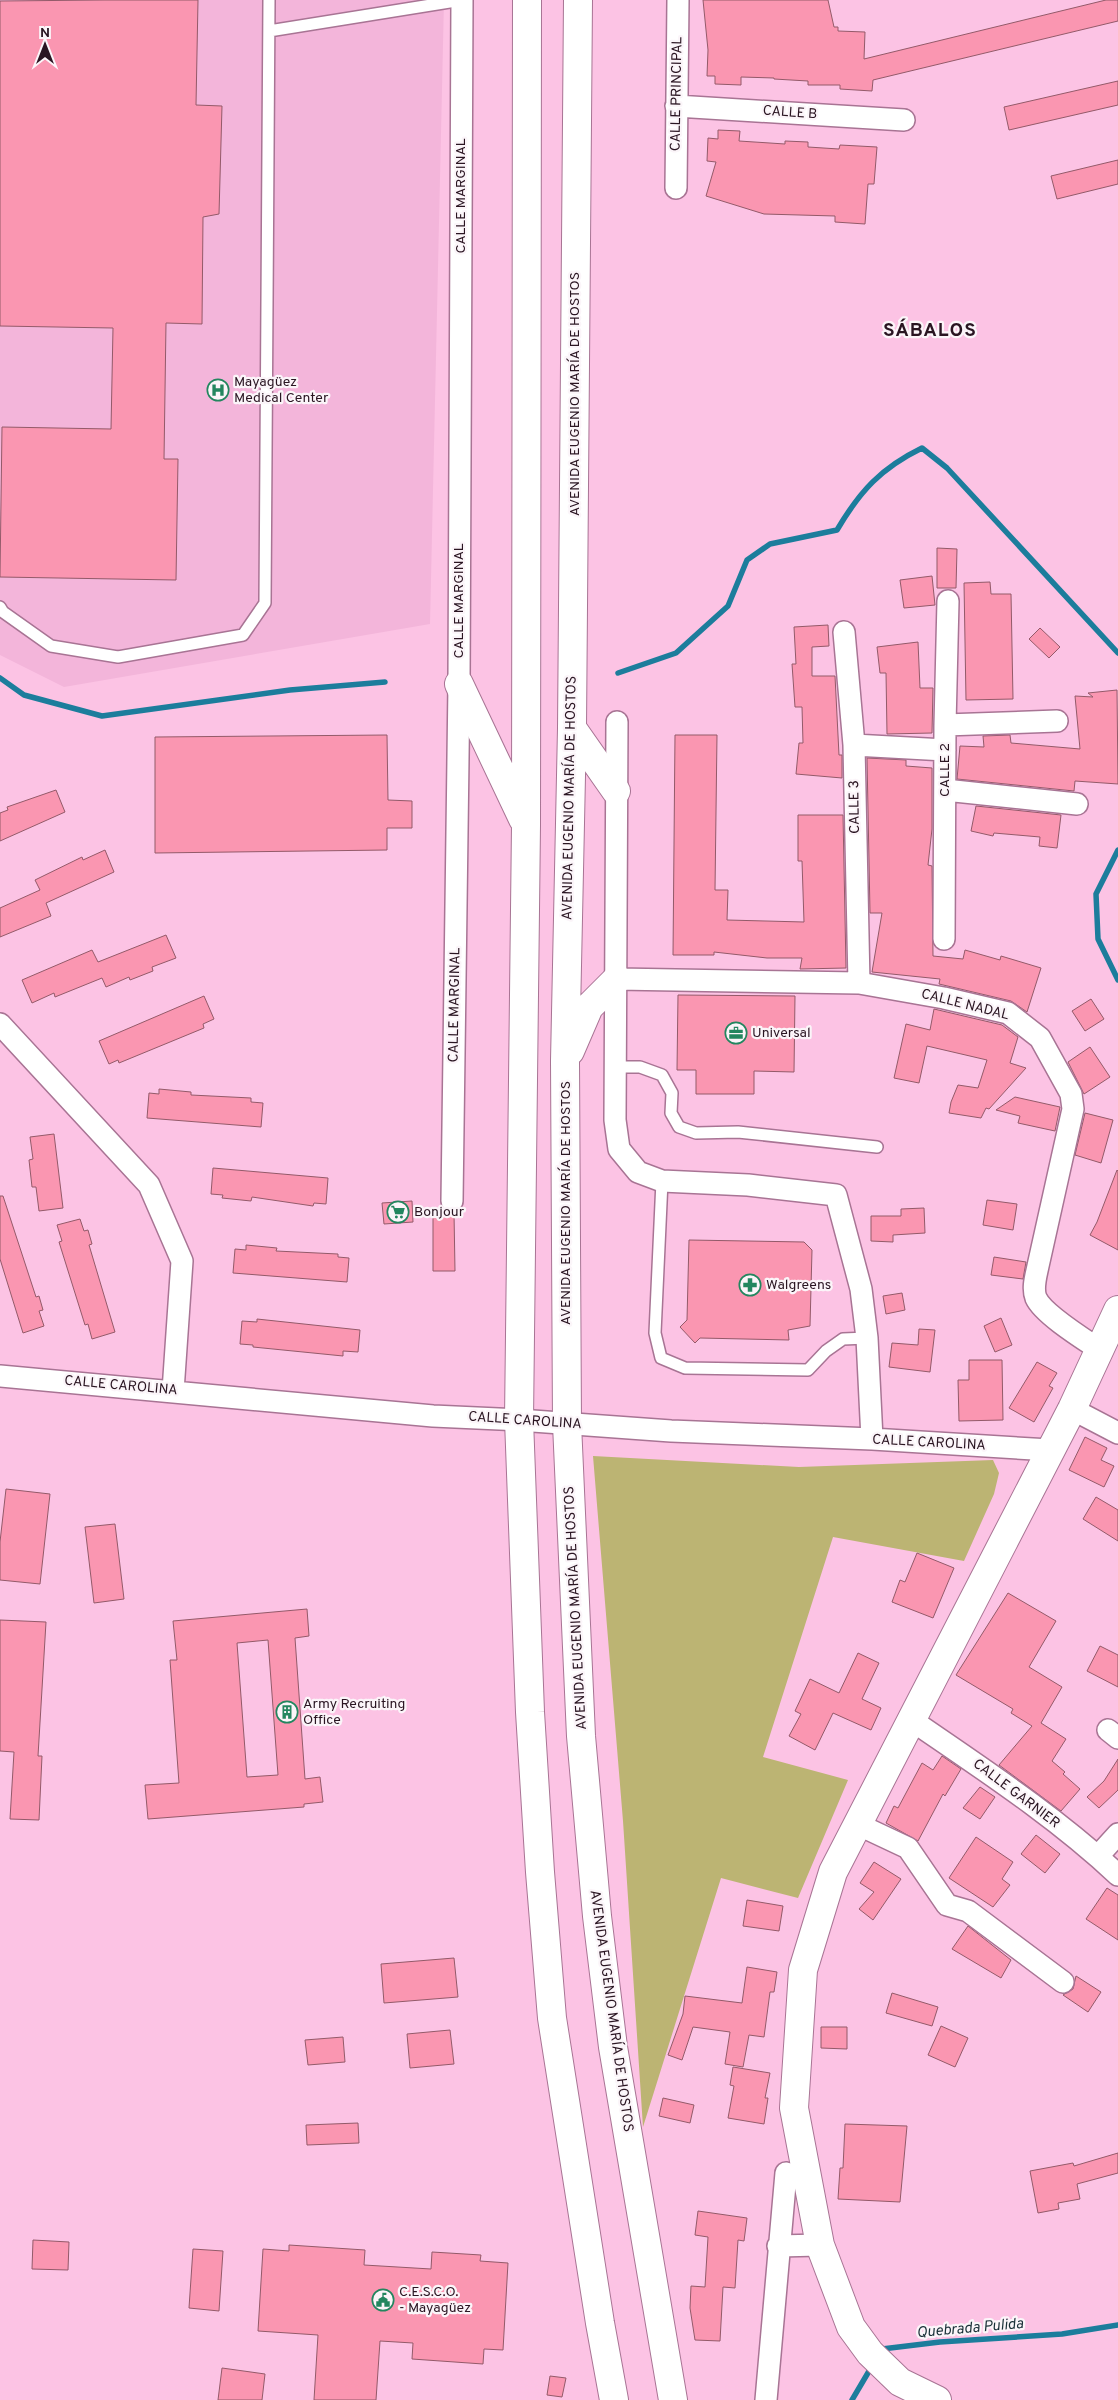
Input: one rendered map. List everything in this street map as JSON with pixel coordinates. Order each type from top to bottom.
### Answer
[{"type":"main road","points":[[527,0],[526,825],[519,1420],[531,1721],[540,1872],[552,2018],[614,2400]]},
{"type":"main road","name":"AVENIDA EUGENIO MARÍA DE HOSTOS","points":[[578,0],[572,728],[565,1061],[567,1424],[581,1736],[597,1916],[613,2047],[670,2387],[681,2400]]},
{"type":"main road","points":[[459,684],[526,825]]},
{"type":"main road","points":[[572,728],[616,791]]},
{"type":"main road","points":[[565,1061],[589,1007],[616,979]]},
{"type":"main road","points":[[937,2400],[900,2382],[870,2353],[851,2328],[820,2245],[794,2108],[803,1970],[833,1872],[910,1719],[1072,1409],[1118,1310]]},
{"type":"street","name":"CALLE MARGINAL","points":[[452,1201],[459,684],[462,0]]},
{"type":"street","name":"CALLE PRINCIPAL","points":[[676,188],[678,0]]},
{"type":"street","name":"CALLE B","points":[[676,106],[904,120]]},
{"type":"street","name":"CALLE 2","points":[[944,939],[945,725],[948,601]]},
{"type":"street","name":"CALLE 3","points":[[844,632],[854,745],[859,983]]},
{"type":"street","points":[[945,725],[1057,721]]},
{"type":"street","points":[[617,722],[615,1120],[619,1149],[638,1172],[662,1181],[748,1185],[836,1195],[861,1288],[867,1338],[872,1439]]},
{"type":"street","points":[[854,745],[945,750]]},
{"type":"street","points":[[945,790],[1076,804]]},
{"type":"street","name":"CALLE NADAL","points":[[616,979],[859,983],[944,998],[1008,1013],[1040,1038],[1071,1094],[1073,1109],[1034,1283],[1036,1298],[1059,1323],[1100,1350]]},
{"type":"street","points":[[0,1024],[149,1185],[182,1260],[173,1391]]},
{"type":"street","name":"CALLE CAROLINA","points":[[0,1376],[433,1416],[671,1431],[872,1439],[1050,1450]]},
{"type":"street","points":[[1072,1409],[1118,1434]]},
{"type":"street","name":"CALLE GARNIER","points":[[910,1719],[1007,1785],[1098,1856],[1118,1875]]},
{"type":"street","points":[[857,1824],[908,1848],[946,1905],[968,1911],[1063,1982]]},
{"type":"street","points":[[1098,1856],[1118,1834]]},
{"type":"street","points":[[766,2400],[778,2246],[786,2173]]},
{"type":"street","points":[[778,2246],[820,2245]]},
{"type":"lane","points":[[0,607],[4,612],[51,646],[118,657],[243,634],[265,603],[269,0]]},
{"type":"lane","points":[[269,31],[462,0]]},
{"type":"lane","points":[[616,1067],[640,1067],[662,1075],[672,1093],[671,1114],[679,1128],[696,1133],[738,1132],[876,1147]]},
{"type":"lane","points":[[662,1181],[655,1333],[661,1358],[685,1368],[808,1370],[826,1351],[843,1339],[867,1338]]},
{"type":"shaded area","name":"Mayagüez Medical Center","points":[[0,0],[444,0],[430,624],[64,687],[0,655]]},
{"type":"shaded area","points":[[593,1456],[799,1467],[993,1460],[999,1473],[994,1494],[964,1561],[833,1537],[763,1757],[848,1780],[798,1898],[721,1878],[643,2127],[623,1821]]},
{"type":"building","points":[[198,0],[196,105],[222,106],[219,214],[203,217],[202,324],[166,323],[164,459],[178,459],[176,580],[0,577],[2,427],[111,429],[113,328],[0,326],[0,1]]},
{"type":"building","points":[[703,0],[828,0],[834,27],[838,27],[838,31],[865,32],[864,59],[1106,0],[1118,0],[1118,21],[873,80],[872,91],[840,89],[840,85],[808,85],[808,81],[774,78],[741,77],[741,85],[715,84],[715,76],[707,76],[708,50]]},
{"type":"building","points":[[1118,81],[1118,105],[1009,130],[1004,107]]},
{"type":"building","points":[[718,130],[740,131],[739,141],[785,144],[785,141],[808,142],[808,147],[839,149],[840,145],[877,147],[874,184],[868,184],[865,224],[835,222],[835,216],[764,214],[706,196],[716,162],[707,161],[708,138],[718,139]]},
{"type":"building","points":[[1118,160],[1118,184],[1057,199],[1051,176]]},
{"type":"building","points":[[937,548],[957,549],[956,588],[937,588]]},
{"type":"building","points":[[932,576],[935,605],[904,608],[900,580]]},
{"type":"building","points":[[990,582],[991,594],[1011,594],[1013,699],[966,700],[964,583]]},
{"type":"building","points":[[828,625],[829,646],[812,647],[812,676],[835,676],[839,755],[842,755],[842,778],[796,774],[799,743],[803,743],[802,707],[795,707],[792,664],[796,664],[794,627]]},
{"type":"building","points":[[1040,628],[1060,647],[1049,658],[1029,639]]},
{"type":"building","points":[[918,642],[920,688],[933,688],[932,733],[887,734],[886,673],[880,673],[877,647]]},
{"type":"building","points":[[1117,690],[1118,784],[1075,781],[1074,791],[957,779],[960,746],[984,747],[983,736],[1010,735],[1011,743],[1080,749],[1075,696],[1093,697],[1088,693]]},
{"type":"building","points":[[387,735],[388,800],[412,801],[412,828],[387,828],[387,850],[155,853],[155,737]]},
{"type":"building","points":[[675,735],[717,735],[715,890],[728,890],[727,920],[804,922],[802,861],[798,861],[798,815],[843,815],[846,968],[800,969],[802,958],[767,958],[714,952],[714,955],[673,955]]},
{"type":"building","points":[[867,758],[906,760],[906,766],[932,768],[932,829],[928,865],[932,866],[933,956],[963,959],[965,950],[1000,960],[1001,956],[1041,968],[1027,1012],[1011,1001],[939,984],[940,979],[872,972],[882,913],[870,913]]},
{"type":"building","points":[[56,790],[65,812],[0,841],[0,813],[8,810],[7,807]]},
{"type":"building","points":[[976,806],[1061,815],[1057,848],[1039,846],[1040,837],[994,833],[993,836],[971,831]]},
{"type":"building","points":[[105,850],[114,872],[46,903],[51,916],[0,937],[0,908],[40,890],[35,880],[82,857],[83,860]]},
{"type":"building","points":[[166,935],[176,958],[152,967],[153,971],[130,980],[129,977],[106,987],[102,978],[55,997],[54,993],[32,1003],[22,980],[92,950],[98,962]]},
{"type":"building","name":"Universal","points":[[678,995],[795,996],[794,1072],[754,1071],[754,1094],[696,1094],[696,1070],[677,1070]]},
{"type":"building","points":[[204,996],[214,1019],[203,1024],[204,1028],[119,1063],[118,1060],[109,1064],[99,1041]]},
{"type":"building","points":[[1091,999],[1104,1019],[1085,1031],[1072,1011]]},
{"type":"building","points":[[934,1009],[1002,1025],[1018,1037],[1010,1063],[1026,1068],[989,1109],[986,1108],[981,1118],[949,1113],[958,1085],[978,1088],[987,1060],[927,1046],[919,1083],[894,1078],[906,1024],[930,1030]]},
{"type":"building","points":[[1090,1047],[1110,1077],[1084,1094],[1068,1062]]},
{"type":"building","points":[[159,1089],[191,1092],[191,1095],[251,1098],[251,1102],[263,1103],[261,1127],[147,1118],[149,1093],[159,1094]]},
{"type":"building","points":[[1015,1097],[1060,1107],[1055,1131],[1018,1123],[1020,1116],[996,1110]]},
{"type":"building","points":[[1085,1113],[1113,1120],[1101,1163],[1075,1155]]},
{"type":"building","points":[[54,1134],[63,1208],[39,1211],[36,1187],[32,1187],[29,1160],[33,1159],[30,1137]]},
{"type":"building","points":[[213,1168],[328,1178],[326,1204],[314,1203],[313,1206],[252,1197],[251,1201],[222,1198],[223,1195],[211,1194]]},
{"type":"building","points":[[1118,1171],[1118,1250],[1090,1235]]},
{"type":"building","points":[[0,1196],[3,1196],[36,1297],[39,1296],[43,1310],[39,1311],[44,1326],[23,1333],[0,1259]]},
{"type":"building","points":[[987,1200],[1017,1204],[1013,1230],[983,1225]]},
{"type":"building","name":"Bonjour","points":[[412,1201],[413,1222],[384,1224],[382,1203]]},
{"type":"building","points":[[924,1208],[925,1233],[893,1235],[893,1242],[871,1241],[871,1216],[901,1216],[901,1209]]},
{"type":"building","points":[[433,1211],[454,1213],[455,1271],[433,1271]]},
{"type":"building","points":[[80,1219],[84,1231],[88,1230],[92,1244],[89,1245],[115,1332],[92,1339],[88,1324],[85,1325],[59,1242],[62,1241],[57,1225]]},
{"type":"building","name":"Walgreens","points":[[689,1240],[804,1242],[812,1250],[810,1326],[788,1330],[789,1340],[700,1338],[695,1343],[680,1327],[687,1320]]},
{"type":"building","points":[[246,1245],[277,1248],[276,1251],[338,1254],[338,1257],[349,1258],[347,1282],[233,1273],[235,1249],[246,1250]]},
{"type":"building","points":[[994,1257],[1026,1262],[1023,1279],[991,1275]]},
{"type":"building","points":[[902,1293],[905,1310],[886,1314],[883,1296]]},
{"type":"building","points":[[1001,1318],[1012,1345],[995,1352],[984,1326]]},
{"type":"building","points":[[257,1319],[360,1330],[358,1352],[343,1351],[343,1356],[240,1344],[242,1321],[257,1322]]},
{"type":"building","points":[[919,1329],[935,1330],[930,1372],[889,1367],[892,1343],[918,1345]]},
{"type":"building","points":[[969,1360],[1002,1360],[1003,1420],[959,1421],[958,1380],[969,1380]]},
{"type":"building","points":[[1037,1362],[1057,1373],[1049,1386],[1053,1388],[1034,1422],[1009,1408]]},
{"type":"building","points":[[1085,1437],[1107,1448],[1101,1460],[1114,1466],[1104,1487],[1069,1470]]},
{"type":"building","points":[[6,1489],[50,1494],[40,1584],[0,1580],[0,1542]]},
{"type":"building","points":[[1096,1497],[1118,1510],[1118,1541],[1083,1519]]},
{"type":"building","points":[[115,1524],[124,1599],[94,1603],[85,1527]]},
{"type":"building","points":[[917,1553],[954,1568],[933,1618],[892,1602],[900,1580],[905,1582]]},
{"type":"building","points":[[1008,1593],[1056,1621],[1029,1667],[1062,1687],[1041,1723],[1066,1739],[1052,1761],[1080,1789],[1061,1811],[999,1765],[1032,1726],[1011,1713],[1013,1709],[956,1675]]},
{"type":"building","points":[[307,1609],[309,1636],[295,1638],[305,1779],[320,1777],[323,1802],[304,1804],[304,1807],[148,1819],[145,1785],[179,1783],[170,1660],[177,1660],[173,1621]],"holes":[[[268,1640],[278,1775],[247,1777],[237,1643]]]},
{"type":"building","points":[[0,1620],[46,1622],[38,1756],[42,1756],[39,1820],[10,1819],[14,1752],[0,1751]]},
{"type":"building","points":[[1100,1646],[1118,1655],[1118,1687],[1087,1671]]},
{"type":"building","points":[[858,1653],[879,1663],[862,1699],[881,1708],[871,1730],[833,1713],[815,1750],[789,1736],[801,1714],[795,1711],[810,1679],[839,1693]]},
{"type":"building","points":[[942,1756],[961,1769],[945,1796],[943,1794],[918,1841],[886,1823],[894,1806],[898,1808],[922,1763],[933,1770]]},
{"type":"building","points":[[1118,1759],[1118,1790],[1099,1808],[1087,1797],[1104,1781]]},
{"type":"building","points":[[980,1787],[995,1797],[980,1819],[963,1808]]},
{"type":"building","points":[[1036,1835],[1060,1854],[1045,1873],[1021,1854]]},
{"type":"building","points":[[976,1837],[1013,1862],[1002,1879],[1010,1885],[993,1907],[949,1878]]},
{"type":"building","points":[[874,1862],[901,1879],[873,1920],[859,1909],[874,1892],[860,1883]]},
{"type":"building","points":[[1107,1888],[1118,1895],[1118,1940],[1086,1919]]},
{"type":"building","points":[[747,1900],[783,1906],[779,1931],[743,1926]]},
{"type":"building","points":[[968,1926],[1011,1960],[1001,1978],[952,1949]]},
{"type":"building","points":[[454,1958],[458,1997],[384,2003],[381,1964]]},
{"type":"building","points":[[747,1967],[777,1972],[774,1992],[770,1992],[764,2037],[749,2035],[743,2067],[725,2064],[730,2032],[693,2027],[682,2060],[668,2055],[683,2014],[685,1996],[742,2003]]},
{"type":"building","points":[[1076,1976],[1101,1992],[1088,2012],[1063,1995],[1073,1989]]},
{"type":"building","points":[[892,1993],[938,2007],[932,2026],[886,2013]]},
{"type":"building","points":[[941,2026],[968,2038],[955,2067],[928,2055]]},
{"type":"building","points":[[821,2027],[847,2027],[847,2049],[821,2048]]},
{"type":"building","points":[[450,2030],[454,2064],[410,2068],[407,2034]]},
{"type":"building","points":[[343,2037],[345,2062],[308,2065],[305,2040]]},
{"type":"building","points":[[733,2067],[770,2073],[765,2098],[768,2098],[764,2124],[728,2118],[734,2086],[730,2085]]},
{"type":"building","points":[[663,2098],[694,2105],[690,2123],[659,2116]]},
{"type":"building","points":[[358,2123],[359,2143],[307,2145],[306,2125]]},
{"type":"building","points":[[845,2124],[907,2126],[900,2202],[838,2199],[840,2168],[843,2168]]},
{"type":"building","points":[[1118,2153],[1118,2173],[1077,2184],[1080,2199],[1058,2203],[1059,2209],[1038,2213],[1030,2171],[1073,2163],[1074,2166]]},
{"type":"building","points":[[698,2211],[747,2218],[744,2241],[738,2240],[735,2288],[723,2287],[720,2341],[695,2340],[690,2308],[691,2286],[705,2287],[708,2237],[695,2235]]},
{"type":"building","points":[[33,2240],[69,2242],[68,2270],[32,2269]]},
{"type":"building","name":"C.E.S.C.O. - Mayagüez","points":[[289,2245],[365,2250],[364,2265],[431,2269],[432,2252],[481,2255],[480,2261],[508,2263],[503,2350],[484,2349],[483,2364],[412,2359],[413,2343],[380,2341],[376,2400],[314,2400],[318,2335],[258,2331],[263,2249],[289,2251]]},
{"type":"building","points":[[193,2249],[223,2251],[219,2311],[189,2308]]},
{"type":"building","points":[[222,2368],[265,2374],[262,2400],[218,2400]]},
{"type":"building","points":[[550,2376],[566,2378],[562,2397],[547,2395]]},
{"type":"waterway","points":[[618,673],[676,653],[728,606],[747,560],[770,544],[837,530],[863,492],[883,472],[922,448],[947,468],[1118,653]]},
{"type":"waterway","points":[[0,678],[24,695],[102,716],[290,690],[385,682]]},
{"type":"waterway","points":[[1118,850],[1096,894],[1098,939],[1118,980]]},
{"type":"waterway","name":"Quebrada Pulida","points":[[880,2351],[882,2349],[940,2342],[1062,2334],[1118,2325]]},
{"type":"waterway","name":"Quebrada Pulida","points":[[852,2400],[872,2366]]},
{"type":"place","name":"Mayagüez Medical Center","points":[[218,390]]},
{"type":"place","name":"Universal","points":[[736,1033]]},
{"type":"place","name":"Bonjour","points":[[398,1212]]},
{"type":"place","name":"Walgreens","points":[[750,1285]]},
{"type":"place","name":"Army Recruiting Office","points":[[287,1712]]},
{"type":"place","name":"C.E.S.C.O. - Mayagüez","points":[[383,2300]]},
{"type":"district","name":"SÁBALOS","points":[[930,331]]}]
